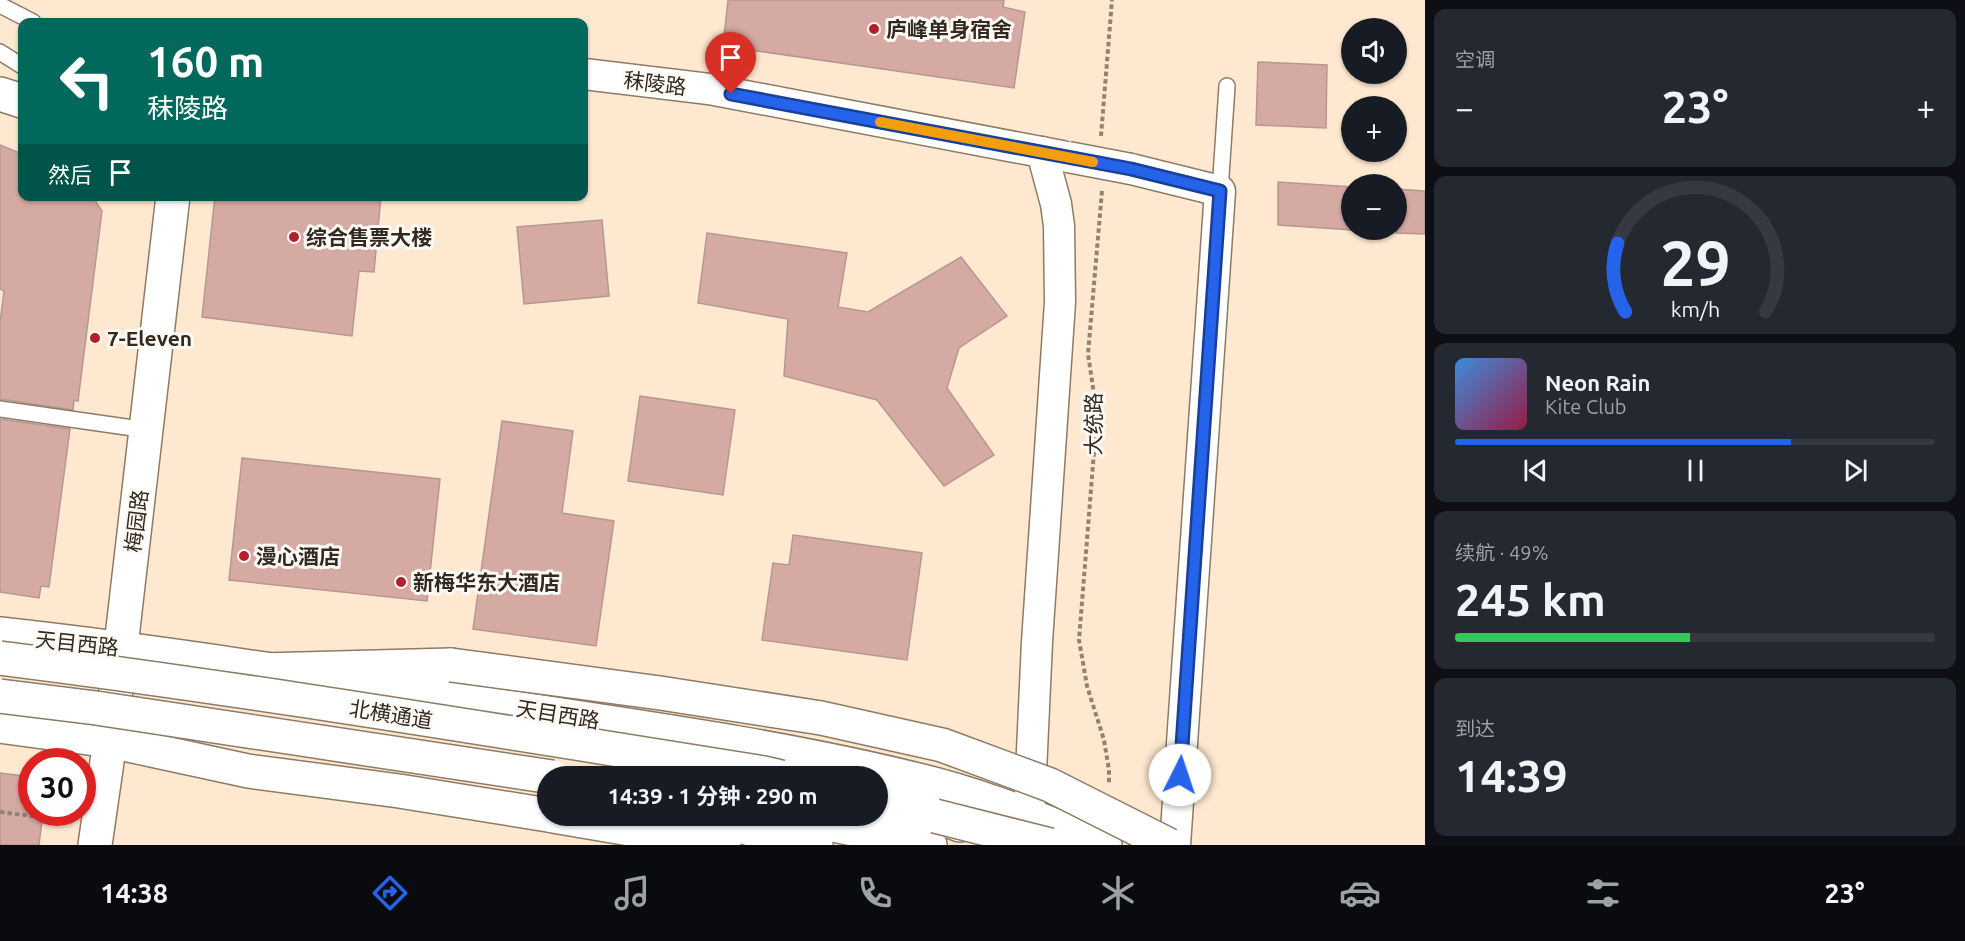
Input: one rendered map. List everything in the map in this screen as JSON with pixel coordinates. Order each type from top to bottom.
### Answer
[{"type":"main road","points":[[0,93],[18,100]]},
{"type":"main road","name":"梅园路","points":[[95,845],[110,741],[172,201]]},
{"type":"main road","name":"天目西路","points":[[0,634],[121,648],[679,733],[803,756],[917,780],[972,795],[1027,831],[1105,845]]},
{"type":"main road","name":"北横通道","points":[[0,658],[418,718],[726,766]]},
{"type":"main road","points":[[262,670],[451,665],[660,693],[798,715],[942,745],[1050,785],[1169,845]]},
{"type":"main road","name":"北横通道","points":[[0,696],[96,708],[537,775]]},
{"type":"main road","points":[[0,726],[110,741],[248,771],[399,791],[537,813]]},
{"type":"main road","points":[[888,806],[932,830],[1012,845]]},
{"type":"main road","points":[[628,826],[710,837],[756,831],[816,845]]},
{"type":"main road","points":[[888,826],[1050,845]]},
{"type":"street","name":"秣陵路","points":[[588,74],[709,89],[1131,169],[1220,191]]},
{"type":"street","name":"大统路","points":[[1027,831],[1060,302],[1055,155]]},
{"type":"street","points":[[1175,845],[1220,191]]},
{"type":"lane","points":[[0,5],[25,18]]},
{"type":"lane","points":[[0,52],[18,63]]},
{"type":"lane","points":[[1220,191],[1227,86]]},
{"type":"lane","points":[[0,409],[147,430]]},
{"type":"path","points":[[1100,141],[1112,0]]},
{"type":"path","name":"大统路","points":[[1103,183],[1088,354],[1097,414],[1079,640],[1087,686],[1104,740],[1109,770],[1109,791]]},
{"type":"path","points":[[0,812],[18,814]]},
{"type":"building","name":"庐峰单身宿舍","points":[[728,0],[1004,0],[1003,7],[1025,12],[1014,88],[723,46]]},
{"type":"building","points":[[1258,62],[1327,65],[1326,128],[1256,125]]},
{"type":"building","points":[[0,145],[18,152],[18,201],[95,201],[102,211],[78,401],[74,400],[73,410],[0,399],[0,322],[4,291],[0,289]]},
{"type":"building","points":[[1278,182],[1341,186],[1341,229],[1278,225]]},
{"type":"building","points":[[1407,190],[1425,191],[1425,234],[1407,233]]},
{"type":"building","name":"综合售票大楼","points":[[214,201],[381,201],[374,272],[359,271],[352,336],[202,317]]},
{"type":"building","points":[[602,220],[609,296],[524,304],[517,227]]},
{"type":"building","points":[[707,233],[847,253],[838,307],[868,312],[961,257],[1007,316],[959,348],[947,388],[994,455],[944,486],[877,400],[784,376],[788,319],[698,303]]},
{"type":"building","points":[[640,396],[735,410],[723,495],[628,481]]},
{"type":"building","points":[[0,419],[70,429],[49,587],[41,586],[39,598],[0,592]]},
{"type":"building","points":[[502,421],[573,431],[562,513],[614,521],[596,646],[473,629]]},
{"type":"building","points":[[242,458],[440,479],[427,601],[229,580]]},
{"type":"building","points":[[793,535],[922,553],[907,660],[762,640],[773,563],[789,565]]},
{"type":"building","points":[[0,773],[18,775],[18,826],[41,826],[39,845],[0,845]]},
{"type":"slow traffic","points":[[880,122],[1093,162]]},
{"type":"place","name":"庐峰单身宿舍","points":[[874,29]]},
{"type":"place","name":"综合售票大楼","points":[[294,237]]},
{"type":"place","name":"7-Eleven","points":[[95,338]]},
{"type":"place","name":"漫心酒店","points":[[244,556]]},
{"type":"place","name":"新梅华东大酒店","points":[[401,582]]},
{"type":"route","points":[[731,94],[1131,169],[1220,191],[1180,775]]}]
